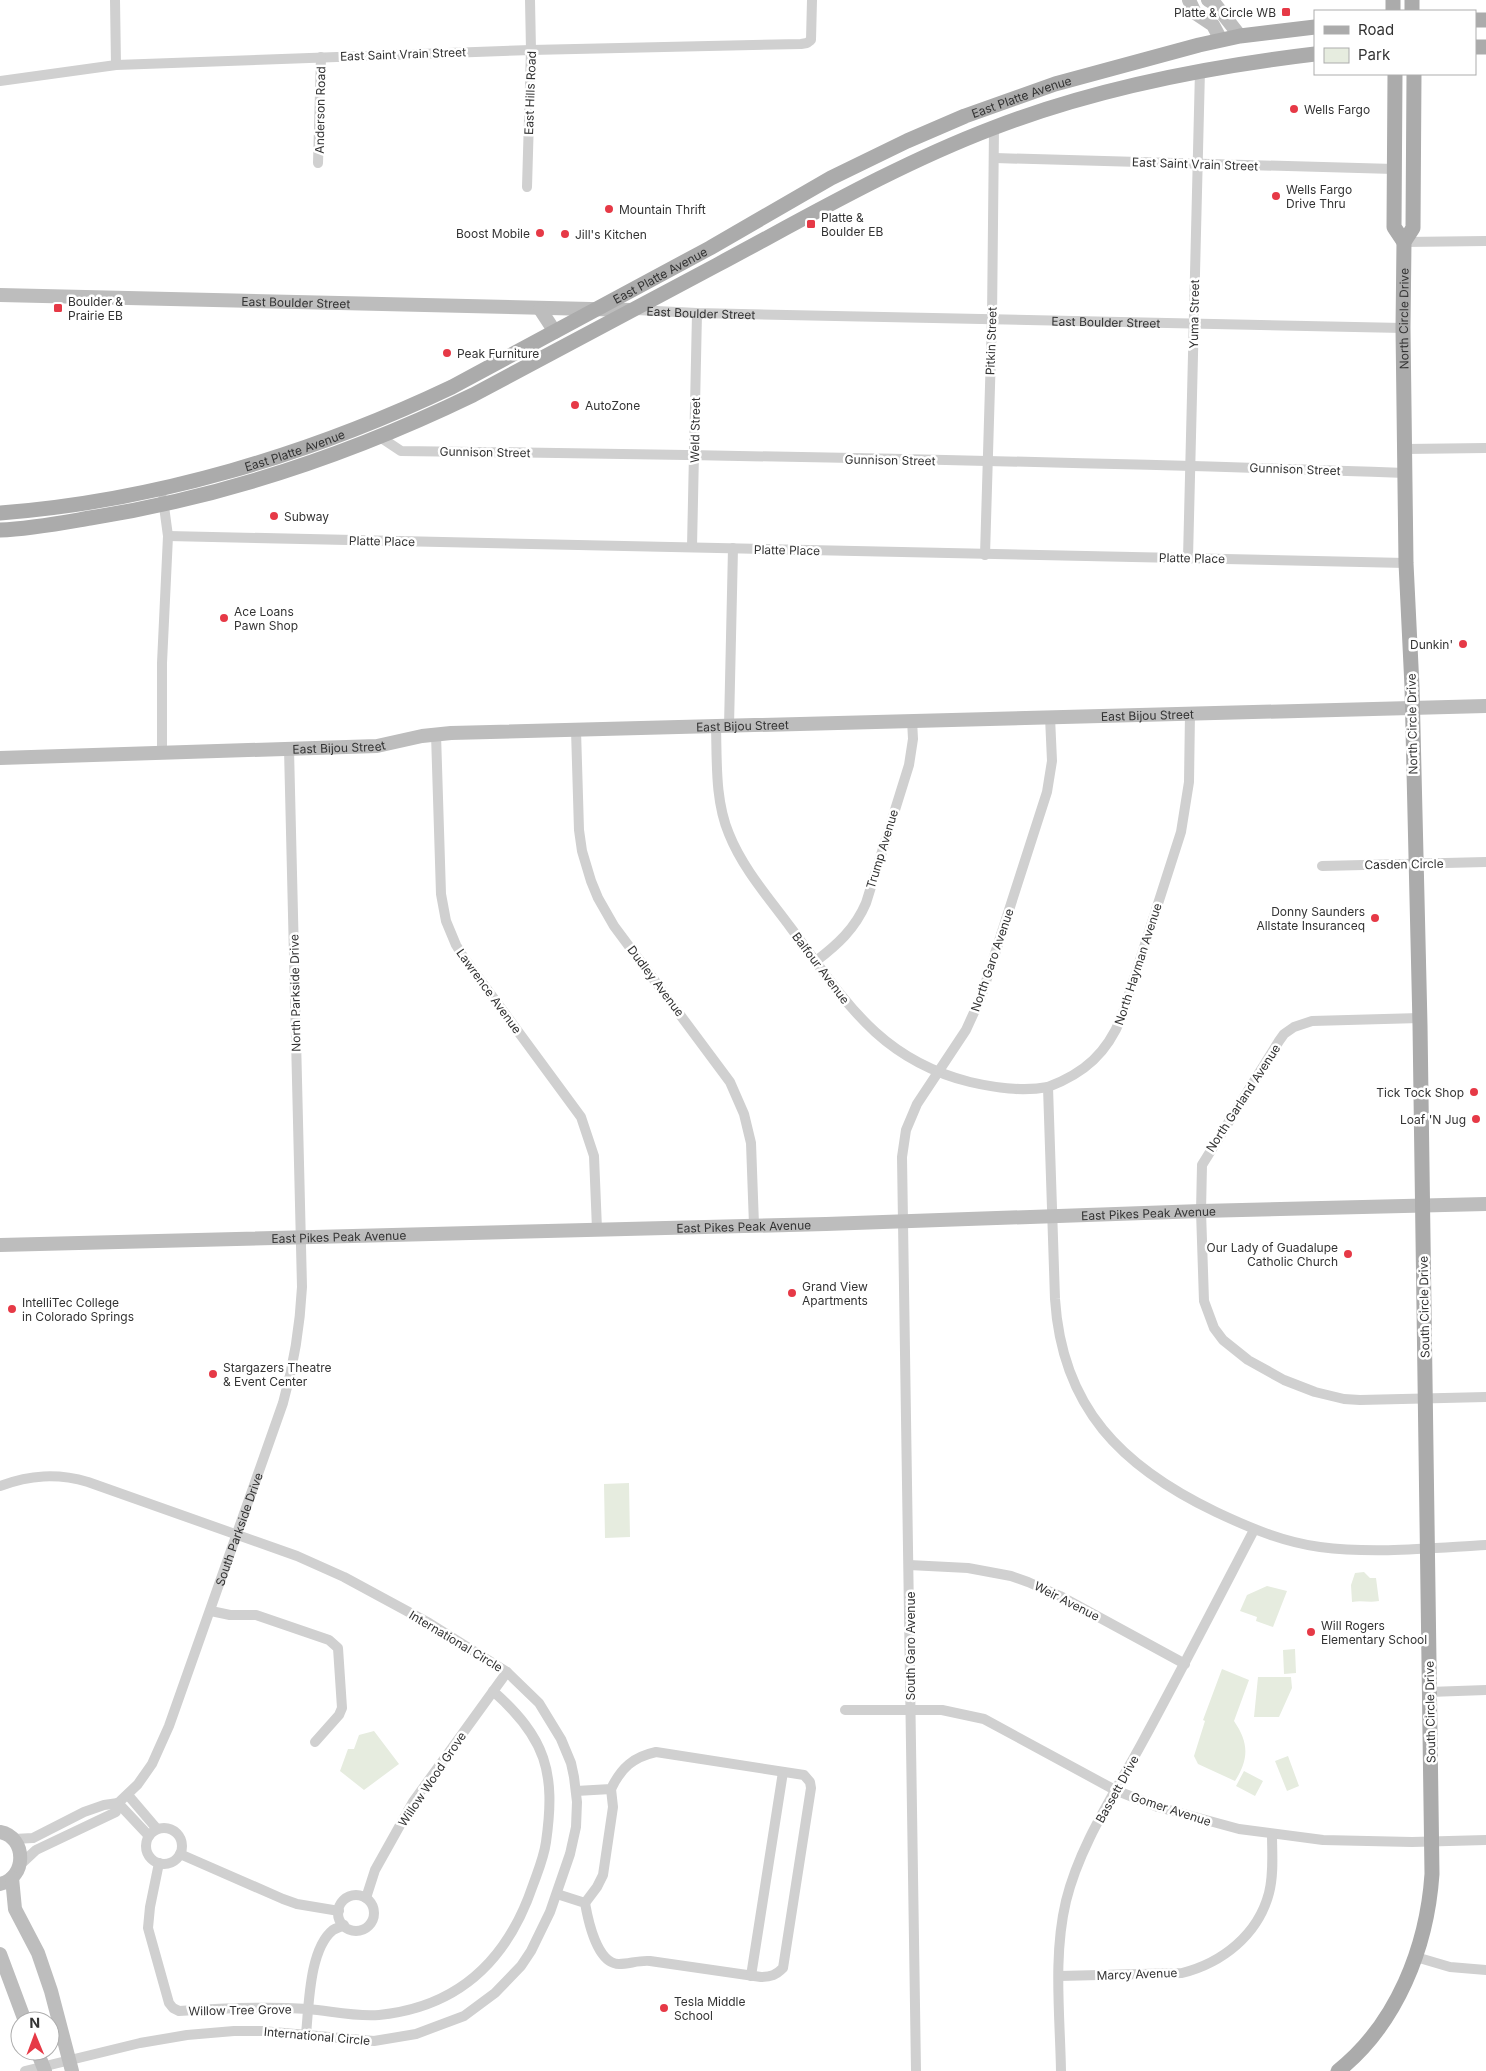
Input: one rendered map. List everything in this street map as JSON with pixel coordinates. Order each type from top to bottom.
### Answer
[{"type":"main road","name":"East Platte Avenue","points":[[0,513],[80,504],[162,488],[226,472],[340,434],[413,405],[598,310],[831,178],[918,136],[966,116],[1055,84],[1221,40],[1314,27]]},
{"type":"main road","name":"East Platte Avenue","points":[[0,530],[52,524],[164,504],[257,481],[296,468],[380,437],[473,395],[871,182],[954,144],[994,128],[1088,97],[1200,70],[1314,54]]},
{"type":"main road","name":"North Circle Drive","points":[[1395,75],[1394,227],[1404,242]]},
{"type":"main road","name":"North Circle Drive","points":[[1414,75],[1413,228],[1404,242],[1403,328],[1406,563],[1412,707],[1420,1018],[1422,1205]]},
{"type":"main road","points":[[380,437],[390,423],[407,416],[413,405]]},
{"type":"main road","points":[[296,468],[315,454],[338,446],[341,440],[340,434]]},
{"type":"main road","name":"South Circle Drive","points":[[1338,2071],[1357,2053],[1385,2019],[1407,1979],[1416,1957],[1428,1913],[1432,1874],[1422,1205]]},
{"type":"street","points":[[115,0],[116,65]]},
{"type":"street","name":"East Hills Road","points":[[527,186],[531,50],[530,0]]},
{"type":"street","name":"East Saint Vrain Street","points":[[0,82],[116,65],[531,50],[807,43],[811,40],[813,33],[812,0]]},
{"type":"street","points":[[1189,0],[1195,13],[1213,25],[1221,40]]},
{"type":"street","points":[[1208,0],[1215,4],[1240,36]]},
{"type":"street","name":"Anderson Road","points":[[318,163],[321,57]]},
{"type":"street","name":"Yuma Street","points":[[1188,558],[1200,70]]},
{"type":"street","name":"Pitkin Street","points":[[985,555],[992,319],[994,128]]},
{"type":"street","name":"East Saint Vrain Street","points":[[995,158],[1394,169]]},
{"type":"street","points":[[1404,242],[1486,241]]},
{"type":"street","name":"East Boulder Street","points":[[0,295],[1194,325],[1403,328]]},
{"type":"street","points":[[540,309],[555,332]]},
{"type":"street","name":"Weld Street","points":[[692,547],[697,313]]},
{"type":"street","name":"Gunnison Street","points":[[380,437],[400,451],[1190,465],[1405,473]]},
{"type":"street","points":[[1405,449],[1486,448]]},
{"type":"street","points":[[162,488],[168,536],[162,663],[162,753]]},
{"type":"street","name":"Platte Place","points":[[168,536],[1406,563]]},
{"type":"street","name":"Balfour Avenue","points":[[733,548],[719,793],[729,834],[744,864],[856,1013],[880,1038],[911,1059],[938,1072],[978,1084],[1033,1090],[1048,1087]]},
{"type":"street","name":"East Bijou Street","points":[[0,758],[383,745],[436,734],[1486,706]]},
{"type":"street","name":"North Hayman Avenue","points":[[1048,1087],[1063,1082],[1076,1074],[1098,1056],[1112,1039],[1122,1016],[1181,832],[1189,782],[1190,713]]},
{"type":"street","name":"North Garo Avenue","points":[[904,1221],[902,1157],[906,1130],[917,1104],[966,1030],[981,997],[1042,808],[1052,761],[1050,717]]},
{"type":"street","name":"Trump Avenue","points":[[816,961],[848,933],[860,917],[866,903],[908,765],[913,739],[912,720]]},
{"type":"street","name":"Dudley Avenue","points":[[576,730],[579,830],[588,874],[598,898],[614,926],[730,1082],[744,1114],[750,1136],[754,1225]]},
{"type":"street","name":"Lawrence Avenue","points":[[436,734],[442,894],[446,921],[464,958],[581,1117],[594,1156],[597,1229]]},
{"type":"street","name":"North Parkside Drive","points":[[289,749],[301,1236]]},
{"type":"street","name":"Casden Circle","points":[[1322,866],[1486,862]]},
{"type":"street","name":"North Garland Avenue","points":[[1420,1018],[1323,1020],[1303,1024],[1284,1034],[1206,1155],[1202,1165],[1200,1211],[1204,1301],[1214,1328],[1234,1350],[1284,1380],[1321,1394],[1360,1400],[1486,1398]]},
{"type":"street","points":[[1048,1087],[1057,1325],[1064,1355],[1075,1385],[1091,1414],[1115,1444],[1144,1470],[1187,1498],[1254,1530],[1278,1538],[1320,1547],[1360,1550],[1486,1545]]},
{"type":"street","name":"East Pikes Peak Avenue","points":[[0,1245],[1486,1204]]},
{"type":"street","name":"South Garo Avenue","points":[[904,1221],[916,2071]]},
{"type":"street","name":"South Parkside Drive","points":[[6,1881],[15,1876],[20,1864],[36,1850],[116,1812],[118,1804],[146,1773],[162,1744],[284,1402],[292,1370],[302,1305],[301,1236]]},
{"type":"street","name":"International Circle","points":[[0,1486],[37,1476],[76,1478],[297,1556],[355,1583],[429,1623],[507,1672],[539,1703],[554,1725],[571,1763],[576,1791],[574,1839],[550,1912],[526,1958],[495,1993],[464,2016],[416,2034],[387,2040],[362,2040],[262,2031],[207,2033],[156,2039],[70,2066],[25,2071]]},
{"type":"street","name":"Bassett Drive","points":[[1061,2071],[1059,1976],[1062,1924],[1072,1882],[1087,1844],[1185,1664],[1254,1530]]},
{"type":"street","name":"Weir Avenue","points":[[909,1566],[968,1568],[1011,1576],[1028,1582],[1060,1596],[1185,1664]]},
{"type":"street","points":[[211,1610],[230,1615],[256,1615],[329,1640],[338,1648],[342,1708],[339,1715],[315,1742]]},
{"type":"street","name":"Willow Wood Grove","points":[[366,1898],[375,1870],[403,1818],[507,1672]]},
{"type":"street","points":[[1429,1692],[1486,1690]]},
{"type":"street","points":[[309,2009],[364,2016],[379,2015],[416,2007],[437,2000],[478,1974],[500,1951],[512,1933],[522,1914],[543,1858],[551,1794],[546,1767],[536,1742],[520,1718],[492,1691]]},
{"type":"street","name":"Gomer Avenue","points":[[845,1710],[956,1712],[984,1719],[1115,1790],[1158,1807],[1221,1825],[1323,1840],[1486,1840]]},
{"type":"street","points":[[656,1752],[804,1775],[810,1782],[811,1788],[785,1958],[783,1968],[777,1974],[769,1977],[751,1976],[640,1960],[620,1964],[611,1963],[604,1957],[595,1940],[585,1903],[598,1887],[604,1875],[613,1808],[611,1789],[622,1770],[631,1761],[646,1754],[656,1752]]},
{"type":"street","points":[[751,1976],[783,1772]]},
{"type":"street","points":[[576,1791],[611,1789]]},
{"type":"street","points":[[128,1795],[153,1833]]},
{"type":"street","points":[[4,1833],[33,1838],[84,1812],[104,1805],[118,1804],[153,1833]]},
{"type":"street","points":[[168,1828],[179,1836],[182,1848],[180,1854],[172,1862],[159,1863],[149,1856],[146,1848],[153,1833],[168,1828]]},
{"type":"street","points":[[4,1833],[20,1850],[20,1864]]},
{"type":"street","name":"Marcy Avenue","points":[[1059,1976],[1182,1973],[1216,1961],[1239,1943],[1265,1905],[1271,1881],[1272,1834]]},
{"type":"street","points":[[180,1854],[283,1899],[297,1904],[339,1911]]},
{"type":"street","name":"Willow Tree Grove","points":[[159,1863],[150,1907],[148,1928],[169,2003],[173,2008],[179,2011],[260,2007],[309,2009]]},
{"type":"street","points":[[6,1881],[15,1909],[38,1954],[48,1981],[70,2066]]},
{"type":"street","points":[[557,1894],[585,1903]]},
{"type":"street","points":[[354,1895],[366,1898],[373,1906],[374,1916],[372,1921],[364,1929],[359,1930],[353,1930],[344,1925],[339,1911],[344,1900],[354,1895]]},
{"type":"street","name":"Willow Tree Grove","points":[[306,2034],[315,1963],[319,1952],[333,1930],[344,1925]]},
{"type":"street","points":[[0,1954],[21,2011]]},
{"type":"street","points":[[1416,1957],[1458,1968],[1486,1970]]},
{"type":"green space","points":[[629,1483],[630,1537],[605,1538],[604,1484]]},
{"type":"green space","points":[[1364,1572],[1370,1578],[1376,1578],[1379,1601],[1352,1602],[1351,1585],[1355,1573]]},
{"type":"green space","points":[[1267,1586],[1287,1591],[1273,1627],[1256,1621],[1257,1617],[1240,1611],[1247,1595]]},
{"type":"green space","points":[[1295,1649],[1296,1673],[1284,1674],[1283,1650]]},
{"type":"green space","points":[[1222,1669],[1249,1680],[1234,1721],[1245,1744],[1245,1758],[1235,1781],[1198,1764],[1194,1756],[1205,1721],[1203,1720]]},
{"type":"green space","points":[[1258,1677],[1291,1677],[1292,1688],[1279,1717],[1254,1717]]},
{"type":"green space","points":[[374,1731],[399,1764],[364,1790],[340,1771],[348,1749],[354,1749],[359,1735]]},
{"type":"green space","points":[[1288,1756],[1299,1786],[1287,1791],[1275,1761]]},
{"type":"green space","points":[[1244,1771],[1263,1781],[1255,1796],[1236,1786]]},
{"type":"place","name":"Platte & Circle WB","points":[[1286,12]]},
{"type":"place","name":"Wells Fargo","points":[[1294,109]]},
{"type":"place","name":"Wells Fargo Drive Thru","points":[[1276,196]]},
{"type":"place","name":"Mountain Thrift","points":[[609,209]]},
{"type":"place","name":"Platte & Boulder EB","points":[[811,224]]},
{"type":"place","name":"Boost Mobile","points":[[540,233]]},
{"type":"place","name":"Jill's Kitchen","points":[[565,234]]},
{"type":"place","name":"Boulder & Prairie EB","points":[[58,308]]},
{"type":"place","name":"Peak Furniture","points":[[447,353]]},
{"type":"place","name":"AutoZone","points":[[575,405]]},
{"type":"place","name":"Subway","points":[[274,516]]},
{"type":"place","name":"Ace Loans Pawn Shop","points":[[224,618]]},
{"type":"place","name":"Dunkin'","points":[[1463,644]]},
{"type":"place","name":"Donny Saunders Allstate Insuranceq","points":[[1375,918]]},
{"type":"place","name":"Tick Tock Shop","points":[[1474,1092]]},
{"type":"place","name":"Loaf 'N Jug","points":[[1476,1119]]},
{"type":"place","name":"Our Lady of Guadalupe Catholic Church","points":[[1348,1254]]},
{"type":"place","name":"Grand View Apartments","points":[[792,1293]]},
{"type":"place","name":"IntelliTec College in Colorado Springs","points":[[12,1309]]},
{"type":"place","name":"Stargazers Theatre & Event Center","points":[[213,1374]]},
{"type":"place","name":"Will Rogers Elementary School","points":[[1311,1632]]},
{"type":"place","name":"Tesla Middle School","points":[[664,2008]]}]
